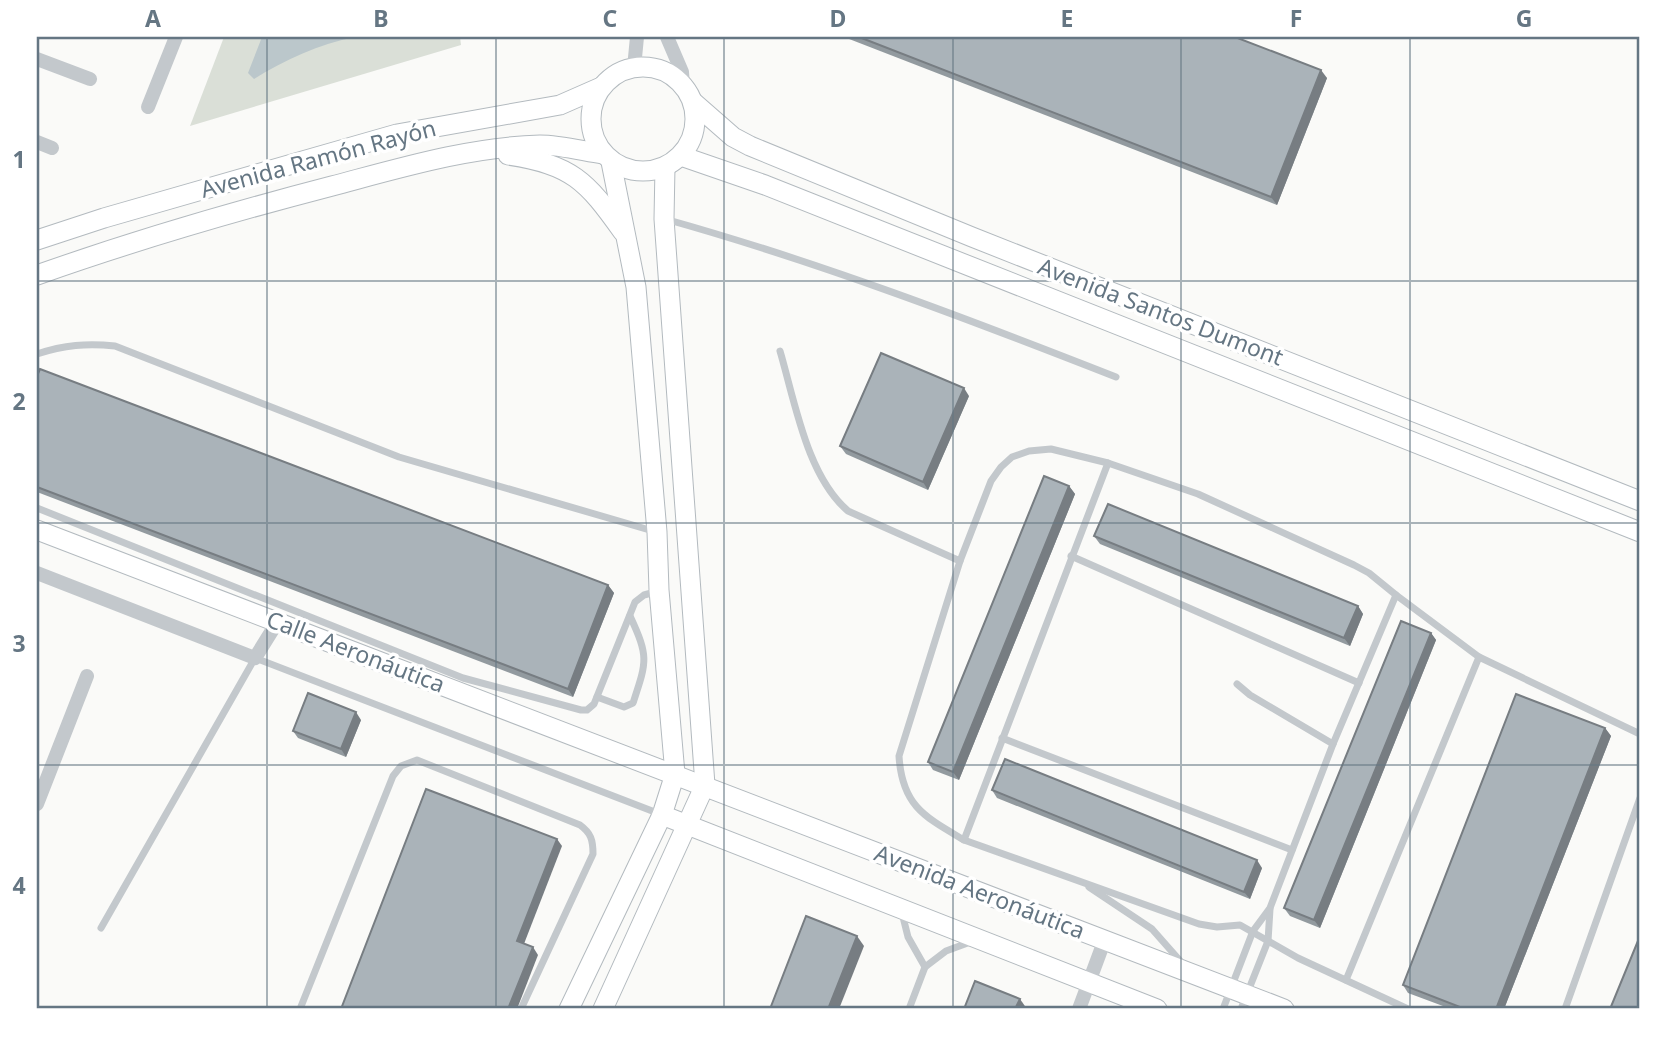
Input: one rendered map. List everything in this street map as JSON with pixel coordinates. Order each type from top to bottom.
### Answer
[{"type":"main road","points":[[569,1009],[662,815],[675,775],[636,287],[607,158],[595,142],[590,114],[601,87],[610,78],[634,68],[655,68],[670,74],[688,93],[696,121],[691,140],[673,162],[664,219],[705,785],[603,1009]]},
{"type":"main road","name":"Avenida Ramón Rayón","points":[[37,240],[104,218],[397,134],[549,107],[601,87]]},
{"type":"main road","name":"Avenida Santos Dumont","points":[[688,93],[733,136],[750,146],[959,232],[1640,501]]},
{"type":"main road","name":"Avenida Ramón Rayón","points":[[37,275],[257,206],[442,158],[544,145],[607,158]]},
{"type":"main road","points":[[483,151],[542,161],[567,171],[600,201],[626,237]]},
{"type":"main road","points":[[607,158],[628,170],[646,172],[673,162]]},
{"type":"main road","name":"Avenida Santos Dumont","points":[[673,162],[765,185],[1640,532]]},
{"type":"main road","name":"Calle Aeronáutica","points":[[37,530],[675,775]]},
{"type":"main road","name":"Avenida Aeronáutica","points":[[675,775],[1105,939],[1192,974],[1240,998],[1284,1009]]},
{"type":"main road","name":"Avenida Aeronáutica","points":[[662,815],[1157,1009]]},
{"type":"street","points":[[148,107],[176,37]]},
{"type":"street","points":[[634,68],[637,37]]},
{"type":"street","points":[[668,37],[688,93]]},
{"type":"street","points":[[37,59],[90,79]]},
{"type":"street","points":[[37,142],[52,148]]},
{"type":"street","points":[[37,573],[255,658],[278,621]]},
{"type":"street","points":[[37,804],[87,676]]},
{"type":"street","points":[[1079,1009],[1105,939]]},
{"type":"lane","points":[[664,219],[743,241],[925,303],[1116,377]]},
{"type":"lane","points":[[37,354],[89,343],[115,346],[399,457],[657,532]]},
{"type":"lane","points":[[780,351],[810,453],[823,483],[834,499],[848,511],[960,561]]},
{"type":"lane","points":[[1408,1009],[1240,925],[1207,927],[964,840],[928,819],[914,805],[900,774],[899,756],[960,561],[991,481],[1001,467],[1012,457],[1029,451],[1051,449],[1108,463],[1198,494],[1369,573],[1479,657],[1640,734]]},
{"type":"lane","points":[[964,840],[1108,463]]},
{"type":"lane","points":[[37,508],[477,683],[581,710],[591,708],[597,697],[635,602],[659,590]]},
{"type":"lane","points":[[1071,556],[1359,683]]},
{"type":"lane","points":[[1240,998],[1252,931],[1270,908],[1333,744],[1396,595]]},
{"type":"lane","points":[[597,697],[624,707],[633,703],[645,664],[643,643],[630,616]]},
{"type":"lane","points":[[1346,980],[1479,657]]},
{"type":"lane","points":[[101,928],[255,658],[662,815]]},
{"type":"lane","points":[[1237,684],[1250,695],[1333,744]]},
{"type":"lane","points":[[1002,737],[1292,850]]},
{"type":"lane","points":[[300,1009],[393,776],[401,766],[417,761],[580,825],[590,832],[593,854],[521,1009]]},
{"type":"lane","points":[[1565,1009],[1640,799]]},
{"type":"lane","points":[[1082,882],[1152,929],[1192,974]]},
{"type":"lane","points":[[1223,1009],[1240,998],[1268,941],[1270,908]]},
{"type":"lane","points":[[901,909],[908,937],[925,967]]},
{"type":"lane","points":[[909,1009],[925,967],[946,951],[978,939]]},
{"type":"shaded area","points":[[224,37],[460,37],[461,45],[190,126]]},
{"type":"shaded area","points":[[262,37],[355,37],[303,54],[254,79],[248,73]]},
{"type":"building","points":[[859,37],[1235,37],[1321,70],[1271,197]]},
{"type":"building","points":[[881,353],[964,388],[923,482],[840,446]]},
{"type":"building","points":[[40,369],[608,585],[568,689],[37,487],[37,376]]},
{"type":"building","points":[[1044,476],[1069,486],[953,772],[928,762]]},
{"type":"building","points":[[1108,504],[1358,606],[1344,638],[1094,536]]},
{"type":"building","points":[[1401,621],[1431,633],[1314,920],[1284,908]]},
{"type":"building","points":[[308,693],[356,712],[341,749],[293,731]]},
{"type":"building","points":[[1516,694],[1605,728],[1496,1009],[1465,1009],[1403,985]]},
{"type":"building","points":[[1005,759],[1257,860],[1244,892],[992,790]]},
{"type":"building","points":[[426,789],[557,839],[517,941],[533,947],[508,1009],[341,1009]]},
{"type":"building","points":[[806,916],[857,936],[828,1009],[770,1009]]},
{"type":"building","points":[[1640,936],[1640,1009],[1610,1009]]},
{"type":"building","points":[[975,981],[1020,999],[1015,1009],[964,1009]]}]
